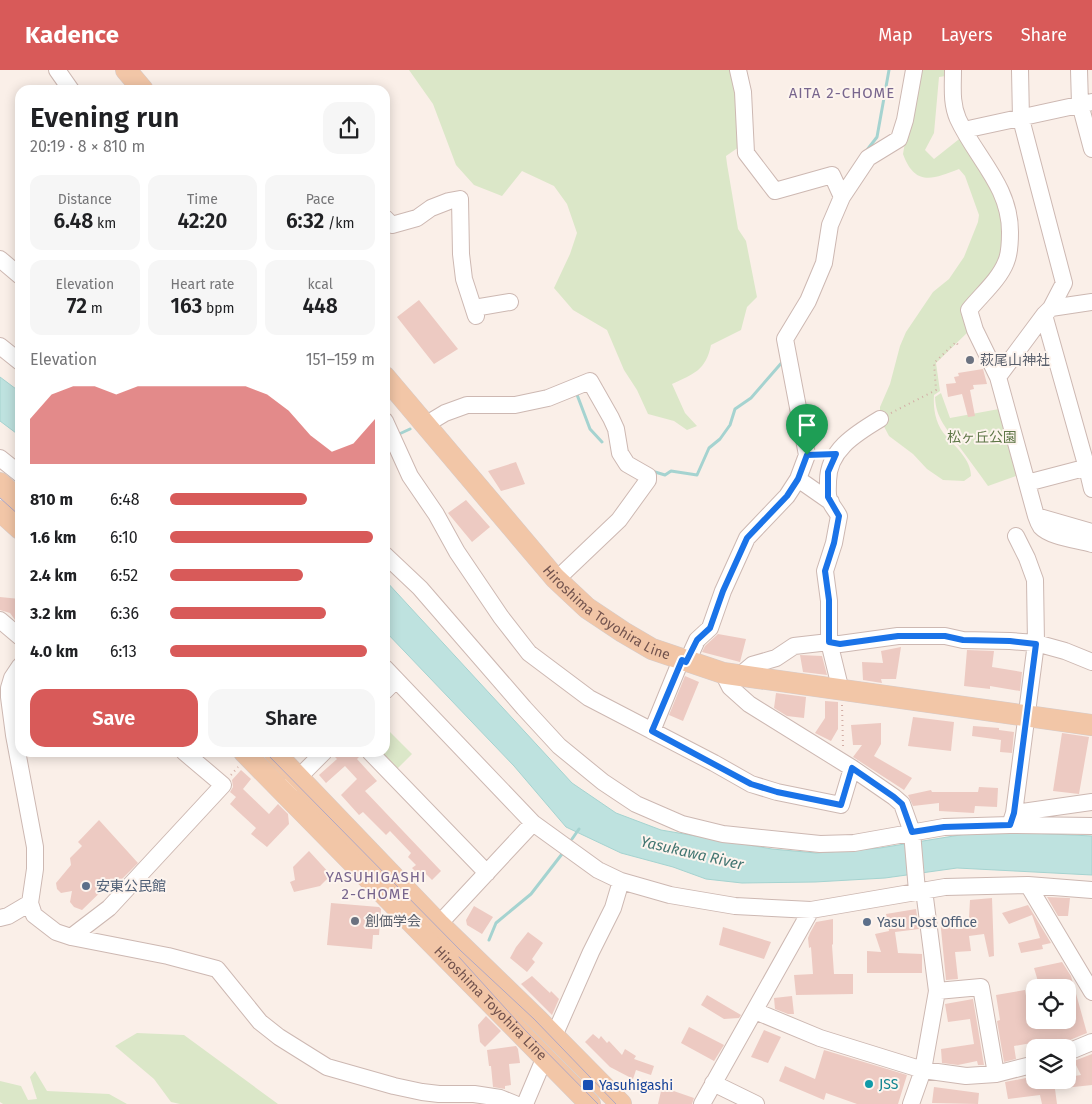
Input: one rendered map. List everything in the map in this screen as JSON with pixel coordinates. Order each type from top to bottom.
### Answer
[{"type":"main road","points":[[126,70],[139,85]]},
{"type":"main road","name":"Hiroshima Toyohira Line","points":[[390,383],[557,579],[587,608],[623,632],[652,648],[684,661],[731,675],[1092,725]]},
{"type":"main road","points":[[0,483],[15,496]]},
{"type":"main road","points":[[0,511],[15,525]]},
{"type":"main road","name":"Hiroshima Toyohira Line","points":[[249,757],[590,1104]]},
{"type":"main road","name":"Hiroshima Toyohira Line","points":[[279,757],[439,924],[621,1104]]},
{"type":"street","points":[[57,70],[68,85]]},
{"type":"street","points":[[738,70],[742,92],[746,153],[775,191],[832,175],[842,197]]},
{"type":"street","points":[[652,731],[684,661],[697,640],[710,628],[723,591],[747,538],[787,496],[798,479],[807,455],[785,338],[808,300],[824,263],[830,225],[842,197],[868,158],[899,139],[906,120],[914,70]]},
{"type":"street","points":[[953,70],[953,103],[958,118],[1000,188],[1007,205],[1010,221],[1010,243],[1006,262],[997,277],[969,310],[975,330],[998,377],[1040,526],[1045,530],[1092,544]]},
{"type":"street","points":[[1020,70],[1021,119],[1064,283],[1075,305]]},
{"type":"street","points":[[1079,70],[1092,148]]},
{"type":"street","points":[[964,130],[1021,119],[1086,103]]},
{"type":"street","points":[[390,223],[392,225],[417,218],[431,208],[449,200],[460,199],[460,254],[464,279],[475,312],[510,302]]},
{"type":"street","points":[[0,259],[15,272]]},
{"type":"street","points":[[998,377],[1047,312],[1064,283]]},
{"type":"street","points":[[1047,312],[1092,302]]},
{"type":"street","points":[[1047,312],[1090,467],[1092,489]]},
{"type":"street","points":[[0,346],[15,358]]},
{"type":"street","points":[[425,425],[445,413],[467,404],[515,405],[548,398],[590,381],[616,429],[620,453],[627,464],[648,476],[648,480],[619,520],[557,579]]},
{"type":"street","points":[[841,691],[829,642],[829,600],[825,571],[834,543],[839,516],[828,497],[828,472],[840,448],[880,419]]},
{"type":"street","points":[[390,432],[410,476],[501,618],[529,653],[589,698],[751,784],[777,792],[841,805],[848,767]]},
{"type":"street","points":[[807,455],[836,454]]},
{"type":"street","points":[[0,458],[15,470]]},
{"type":"street","points":[[1027,483],[1090,467]]},
{"type":"street","points":[[798,479],[831,502]]},
{"type":"street","points":[[1036,516],[1092,532]]},
{"type":"street","points":[[1012,819],[1036,644],[1035,580],[1016,536]]},
{"type":"street","points":[[390,560],[420,588],[559,746],[603,782],[636,804],[682,824],[715,832],[820,844],[854,843],[912,836],[944,827],[1012,819],[1092,802]]},
{"type":"street","points":[[0,620],[15,633]]},
{"type":"street","points":[[911,1104],[923,1070],[937,992],[912,836],[902,804],[749,704],[730,687],[731,675],[752,665],[776,658],[794,646],[829,642],[840,644],[898,636],[945,636],[963,640],[1010,641],[1036,644],[1065,651],[1092,662]]},
{"type":"street","points":[[15,674],[9,688],[9,696],[15,740]]},
{"type":"street","points":[[390,681],[533,823],[598,870],[621,881],[670,894],[735,906],[811,910],[919,889],[945,887],[1028,885],[1092,890]]},
{"type":"street","points":[[18,757],[35,847],[35,869],[30,903],[34,915],[56,932],[71,937],[168,956],[217,969],[260,1022],[279,1037],[327,1067],[422,1092],[474,1094],[500,1098],[514,1104]]},
{"type":"street","points":[[71,937],[109,908],[223,785],[190,757]]},
{"type":"street","points":[[284,792],[319,757]]},
{"type":"street","points":[[375,757],[487,873]]},
{"type":"street","points":[[1012,819],[1092,826]]},
{"type":"street","points":[[439,924],[533,823]]},
{"type":"street","points":[[554,1036],[590,952],[613,908],[621,881]]},
{"type":"street","points":[[1028,885],[1092,992]]},
{"type":"street","points":[[0,918],[8,916],[30,903]]},
{"type":"street","points":[[702,1104],[811,910]]},
{"type":"street","points":[[937,992],[981,987],[996,1074]]},
{"type":"street","points":[[755,1011],[820,1038],[923,1070],[966,1076],[996,1074],[1026,1066]]},
{"type":"street","points":[[1076,1049],[1092,1042]]},
{"type":"street","points":[[525,1104],[544,1059]]},
{"type":"street","points":[[713,1083],[756,1104]]},
{"type":"path","points":[[880,419],[936,390],[934,363],[956,342],[958,345]]},
{"type":"path","points":[[841,691],[848,767]]},
{"type":"path","points":[[223,785],[244,757]]},
{"type":"green space","points":[[409,70],[731,70],[735,93],[739,147],[726,156],[738,229],[746,241],[757,297],[747,307],[741,330],[711,345],[706,360],[698,370],[672,384],[685,413],[697,426],[687,430],[674,421],[648,414],[637,390],[624,370],[607,330],[573,310],[554,288],[570,254],[577,233],[567,204],[554,186],[522,171],[502,196],[474,185],[456,165],[433,104]]},
{"type":"green space","points":[[917,70],[947,70],[946,76],[939,77],[934,133],[925,150],[934,159],[963,136],[1005,209],[1004,260],[988,284],[970,330],[936,363],[940,391],[934,395],[936,417],[943,432],[962,454],[968,465],[971,476],[964,481],[943,480],[927,469],[913,454],[889,436],[880,419],[880,407],[890,384],[900,346],[906,332],[933,292],[949,279],[964,257],[979,215],[965,176],[959,169],[941,176],[926,178],[913,172],[903,154]]},
{"type":"green space","name":"松ヶ丘公園","points":[[941,393],[950,418],[999,409],[1016,476],[988,486],[940,417],[935,397]]},
{"type":"green space","points":[[390,732],[412,754],[396,770],[383,757],[390,757]]},
{"type":"green space","points":[[137,1033],[184,1035],[278,1104],[180,1104],[171,1102],[154,1079],[115,1046]]},
{"type":"green space","points":[[35,1071],[47,1091],[109,1094],[127,1104],[3,1104],[0,1102],[0,1081],[21,1086],[28,1100],[37,1099],[30,1077]]},
{"type":"water","points":[[0,377],[15,388],[15,432],[0,421]]},
{"type":"water","name":"Yasukawa River","points":[[390,585],[572,783],[616,813],[661,830],[772,849],[816,853],[880,848],[966,834],[1031,833],[1092,836],[1092,875],[957,868],[885,878],[815,882],[742,883],[706,879],[673,867],[621,853],[566,827],[514,766],[390,636]]},
{"type":"building","points":[[419,300],[458,349],[434,364],[397,317]]},
{"type":"building","points":[[983,369],[987,384],[973,385],[974,389],[970,390],[975,416],[968,417],[962,394],[948,397],[946,384],[956,383],[954,377],[959,376],[958,373]]},
{"type":"building","points":[[516,462],[525,484],[501,491],[488,471]]},
{"type":"building","points":[[466,500],[490,527],[472,542],[448,513]]},
{"type":"building","points":[[0,597],[15,598],[15,620],[10,613],[0,610]]},
{"type":"building","points":[[718,634],[746,639],[740,662],[702,652],[705,646]]},
{"type":"building","points":[[901,647],[896,679],[881,679],[882,683],[863,680],[862,662],[883,663],[881,651]]},
{"type":"building","points":[[967,650],[994,651],[992,667],[1022,672],[1020,691],[990,686],[990,689],[964,686]]},
{"type":"building","points":[[800,655],[822,656],[827,675],[803,672]]},
{"type":"building","points":[[685,676],[699,682],[683,721],[669,715]]},
{"type":"building","points":[[776,693],[806,697],[804,718],[787,716],[774,708]]},
{"type":"building","points":[[825,701],[838,702],[838,729],[831,741],[815,733],[825,718]]},
{"type":"building","points":[[913,717],[954,722],[951,751],[908,746]]},
{"type":"building","points":[[881,723],[881,744],[874,756],[912,778],[904,790],[853,757],[862,745],[853,745],[851,725]]},
{"type":"building","points":[[973,726],[999,728],[999,730],[1014,732],[1012,753],[1000,752],[1001,740],[972,736]]},
{"type":"building","points":[[1062,733],[1089,737],[1079,794],[1053,791]]},
{"type":"building","points":[[335,757],[359,757],[357,759],[377,781],[365,791],[441,871],[432,880],[424,872],[420,876],[412,868],[416,865],[408,857],[411,853],[390,831],[386,835],[363,812],[359,815],[341,795],[357,779],[345,766],[326,783],[319,775],[337,759]]},
{"type":"building","points":[[241,770],[251,779],[243,789],[269,814],[278,804],[288,814],[289,824],[267,847],[251,834],[256,828],[230,804],[236,797],[230,792],[233,787],[232,780]]},
{"type":"building","points":[[979,787],[998,788],[997,807],[975,806],[974,813],[939,811],[939,803],[913,806],[908,795],[931,790],[932,792],[978,792]]},
{"type":"building","points":[[99,820],[138,863],[117,884],[113,880],[82,910],[74,907],[70,902],[72,891],[61,893],[57,889],[56,883],[71,865],[70,858],[82,846],[78,842]]},
{"type":"building","points":[[309,851],[331,875],[320,886],[294,892],[290,882],[295,880],[293,867]]},
{"type":"building","points":[[1047,897],[1070,898],[1068,916],[1058,916]]},
{"type":"building","points":[[992,898],[994,956],[989,957],[984,934],[969,936],[971,951],[955,952],[958,979],[946,980],[940,919],[969,918],[970,900]]},
{"type":"building","name":"創価学会","points":[[331,903],[379,907],[381,909],[379,935],[373,935],[372,949],[327,945]]},
{"type":"building","points":[[1028,905],[1051,943],[1042,945],[1043,949],[1021,953],[1018,943],[1040,938],[1032,915],[1009,924],[1002,913]]},
{"type":"building","points":[[474,906],[493,917],[482,934],[467,925],[466,920]]},
{"type":"building","points":[[916,909],[919,929],[895,932],[898,953],[922,954],[922,973],[867,973],[867,951],[881,952],[875,934],[889,931],[886,914]]},
{"type":"building","points":[[833,919],[834,974],[853,974],[853,994],[796,995],[794,975],[813,974],[811,947],[809,948],[808,938],[810,933],[816,922]]},
{"type":"building","points":[[723,927],[771,942],[764,959],[719,945]]},
{"type":"building","points":[[528,932],[543,943],[532,959],[535,962],[527,972],[510,958]]},
{"type":"building","points":[[1062,962],[1072,979],[1037,979],[1034,968]]},
{"type":"building","points":[[532,976],[559,999],[552,1015],[521,984]]},
{"type":"building","points":[[1025,990],[1026,1029],[1076,1029],[1076,994],[1087,1033],[1072,1039],[1026,1039],[1026,1044],[1014,1046],[1016,1059],[1004,1062],[997,1021],[1000,1020],[996,995]]},
{"type":"building","points":[[707,995],[741,1015],[739,1018],[724,1019],[701,1005]]},
{"type":"building","points":[[792,996],[794,1014],[788,1014],[775,1009],[774,998]]},
{"type":"building","points":[[973,999],[984,1065],[978,1065],[977,1061],[958,1065],[942,1063],[941,1049],[974,1044],[970,1019],[948,1022],[945,1004]]},
{"type":"building","points":[[486,1016],[501,1031],[485,1047],[480,1042],[478,1025]]},
{"type":"building","points":[[689,1027],[724,1045],[714,1061],[681,1043]]},
{"type":"building","points":[[764,1030],[781,1037],[768,1063],[751,1057]]},
{"type":"building","points":[[593,1034],[599,1039],[601,1036],[607,1043],[609,1041],[622,1055],[625,1049],[636,1056],[634,1059],[654,1066],[651,1075],[636,1070],[633,1079],[610,1067],[585,1042]]},
{"type":"building","points":[[516,1046],[520,1063],[509,1064],[511,1085],[505,1086],[505,1089],[493,1087],[487,1050]]},
{"type":"building","name":"JSS","points":[[824,1050],[907,1075],[898,1104],[857,1104],[826,1093],[824,1100],[779,1081],[785,1066],[815,1079]]},
{"type":"building","points":[[1092,1054],[1092,1085],[1076,1087],[1076,1076],[1081,1075],[1076,1065],[1076,1060]]},
{"type":"building","points":[[1026,1078],[1026,1089],[1055,1089],[1057,1104],[1042,1104],[1040,1095],[1008,1099],[1005,1082]]},
{"type":"building","points":[[662,1087],[694,1098],[692,1104],[658,1104]]},
{"type":"building","points":[[934,1087],[979,1093],[978,1104],[932,1103]]},
{"type":"waterway","points":[[867,150],[877,137],[889,70]]},
{"type":"waterway","points":[[655,472],[665,475],[671,471],[697,475],[709,448],[720,439],[730,425],[735,409],[751,398],[784,360]]},
{"type":"waterway","points":[[576,392],[590,429],[602,442]]},
{"type":"waterway","points":[[397,435],[410,429]]},
{"type":"waterway","points":[[572,839],[579,829]]},
{"type":"waterway","points":[[489,940],[496,923],[531,894],[562,854]]},
{"type":"tram line","points":[[0,498],[15,512]]},
{"type":"tram line","points":[[270,757],[461,951],[534,1019],[616,1104]]},
{"type":"tram line","points":[[459,957],[525,1030],[598,1104]]},
{"type":"place","name":"萩尾山神社","points":[[970,360]]},
{"type":"place","name":"安東公民館","points":[[86,886]]},
{"type":"place","name":"創価学会","points":[[355,921]]},
{"type":"place","name":"Yasu Post Office","points":[[867,922]]},
{"type":"place","name":"JSS","points":[[869,1084]]},
{"type":"place","name":"Yasuhigashi","points":[[588,1085]]},
{"type":"district","name":"AITA 2-CHOME","points":[[842,93]]},
{"type":"district","name":"YASUHIGASHI 2-CHOME","points":[[376,886]]},
{"type":"route","points":[[836,454],[828,472],[828,497],[839,516],[834,543],[825,571],[829,600],[829,642],[840,644],[898,636],[945,636],[963,640],[1010,641],[1036,644],[1014,813],[1010,825],[944,827],[912,832],[902,804],[852,768],[841,805],[777,792],[751,784],[652,731],[682,660],[686,662],[697,640],[710,628],[720,598],[747,538],[787,496],[798,479],[807,455],[836,454]]}]
